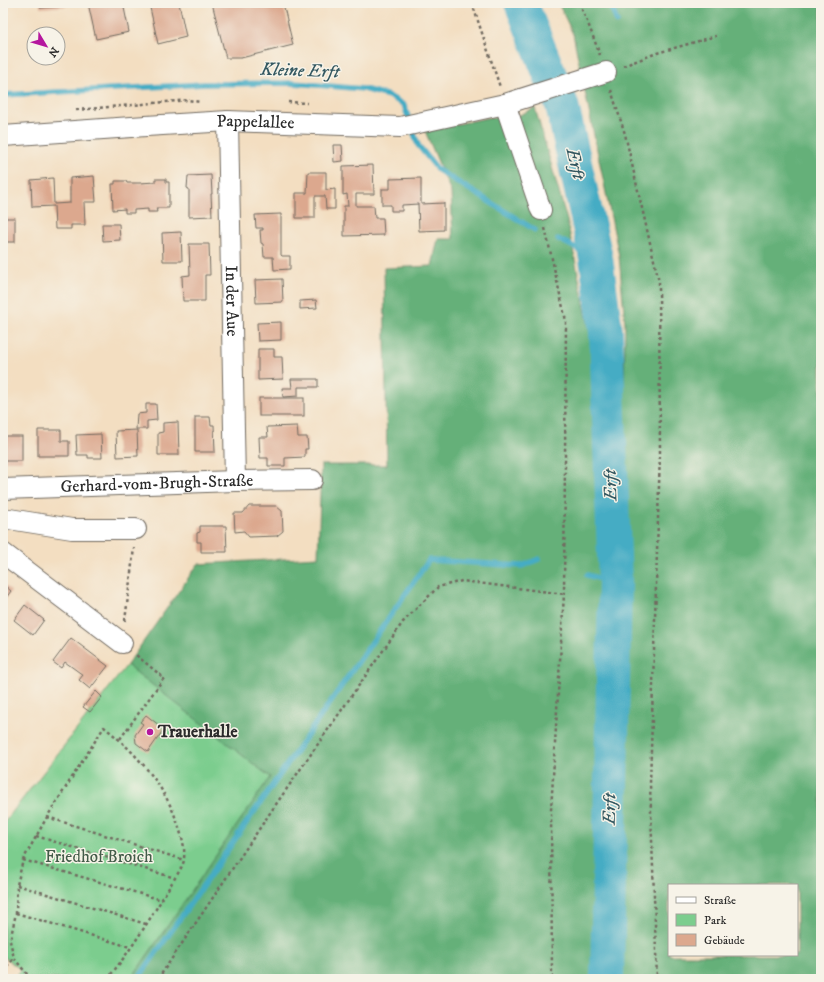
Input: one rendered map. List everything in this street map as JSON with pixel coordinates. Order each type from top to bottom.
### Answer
[{"type":"street","name":"Pappelallee","points":[[3,136],[228,122],[400,127],[505,104],[580,82],[606,72]]},
{"type":"street","points":[[505,104],[541,210]]},
{"type":"street","name":"In der Aue","points":[[228,122],[235,481]]},
{"type":"street","name":"Gerhard-vom-Brugh-Straße","points":[[3,489],[235,481],[312,480]]},
{"type":"street","points":[[3,518],[72,529],[136,529]]},
{"type":"street","points":[[3,553],[122,643]]},
{"type":"path","points":[[472,3],[505,104]]},
{"type":"path","points":[[579,3],[606,72],[625,134],[659,282],[660,452],[650,784],[657,979]]},
{"type":"path","points":[[606,72],[657,53],[716,36]]},
{"type":"path","points":[[541,210],[566,321],[564,594],[551,810],[552,979]]},
{"type":"path","points":[[120,739],[164,678],[122,643],[136,529]]},
{"type":"path","points":[[158,979],[272,810],[403,622],[438,587],[462,581],[564,594]]},
{"type":"path","points":[[31,979],[14,958],[10,941],[16,913],[17,886],[23,860],[47,817],[104,727],[120,739],[157,782],[176,819],[183,842],[184,860],[162,900],[107,979]]},
{"type":"path","points":[[47,817],[184,860]]},
{"type":"path","points":[[36,836],[175,878]]},
{"type":"path","points":[[23,860],[162,900]]},
{"type":"path","points":[[17,886],[146,924]]},
{"type":"path","points":[[16,913],[130,947]]},
{"type":"path","points":[[3,971],[14,958]]},
{"type":"green space","points":[[558,3],[821,3],[821,979],[617,979],[625,324],[619,256],[573,34]]},
{"type":"green space","points":[[535,108],[567,220],[590,333],[610,598],[607,715],[602,774],[599,979],[131,979],[270,777],[127,665],[198,564],[318,557],[321,465],[387,465],[384,268],[432,266],[438,239],[453,239],[451,192],[425,131],[491,117],[509,120]]},
{"type":"green space","name":"Friedhof Broich","points":[[127,665],[271,777],[131,979],[14,979],[21,970],[3,956],[3,824]]},
{"type":"building","points":[[40,3],[68,3],[68,6],[40,8]]},
{"type":"building","points":[[88,3],[123,3],[129,32],[96,39]]},
{"type":"building","points":[[136,3],[146,3],[146,4],[136,6]]},
{"type":"building","points":[[149,3],[179,3],[186,37],[158,44]]},
{"type":"building","points":[[212,3],[283,3],[293,45],[241,58],[226,58]]},
{"type":"building","points":[[333,145],[342,145],[343,161],[334,162]]},
{"type":"building","points":[[373,165],[374,194],[356,194],[356,206],[374,206],[375,218],[383,218],[384,235],[344,236],[344,206],[348,206],[347,194],[343,195],[343,166]]},
{"type":"building","points":[[308,172],[326,172],[326,190],[335,189],[335,209],[326,209],[325,196],[315,196],[315,218],[296,218],[296,193],[307,193]]},
{"type":"building","points":[[211,175],[212,216],[189,217],[189,189],[187,188],[188,176]]},
{"type":"building","points":[[94,176],[96,202],[84,202],[85,225],[71,225],[71,229],[55,229],[54,206],[32,207],[31,180],[53,178],[54,204],[70,203],[70,178]]},
{"type":"building","points":[[421,178],[421,204],[444,203],[444,230],[419,231],[418,204],[402,205],[402,211],[391,211],[391,205],[382,205],[382,189],[390,189],[390,179]]},
{"type":"building","points":[[155,179],[166,179],[166,182],[169,182],[169,208],[156,208],[157,212],[148,212],[148,209],[134,210],[134,213],[125,213],[125,209],[113,210],[112,184],[115,184],[115,181],[140,183],[155,182]]},
{"type":"building","points":[[281,214],[281,255],[290,256],[290,269],[274,270],[273,257],[264,257],[260,230],[263,230],[263,228],[256,228],[255,215]]},
{"type":"building","points":[[3,218],[15,218],[15,242],[3,242]]},
{"type":"building","points":[[102,224],[119,224],[120,240],[103,241]]},
{"type":"building","points":[[181,232],[182,261],[163,261],[162,233]]},
{"type":"building","points":[[189,244],[209,244],[210,275],[205,275],[205,301],[183,301],[182,276],[190,275]]},
{"type":"building","points":[[282,279],[283,302],[256,303],[255,280]]},
{"type":"building","points":[[316,300],[317,308],[300,309],[300,301]]},
{"type":"building","points":[[281,322],[281,340],[258,341],[257,323]]},
{"type":"building","points":[[258,349],[274,349],[274,357],[282,357],[283,379],[258,380]]},
{"type":"building","points":[[291,379],[318,379],[318,387],[298,387],[298,396],[283,397],[282,388],[292,388]]},
{"type":"building","points":[[259,398],[304,398],[304,416],[259,416]]},
{"type":"building","points":[[146,404],[156,404],[157,420],[147,421],[147,429],[136,429],[137,414],[146,413]]},
{"type":"building","points":[[195,417],[210,417],[211,425],[214,425],[215,452],[195,452]]},
{"type":"building","points":[[178,422],[179,455],[158,455],[158,433],[163,432],[163,423]]},
{"type":"building","points":[[297,426],[298,437],[307,437],[308,449],[305,449],[305,457],[285,458],[285,466],[268,466],[268,458],[260,458],[259,437],[268,437],[267,427]]},
{"type":"building","points":[[38,430],[61,430],[61,441],[69,441],[69,456],[38,456]]},
{"type":"building","points":[[137,430],[138,456],[117,457],[116,431]]},
{"type":"building","points":[[101,434],[102,458],[88,458],[88,455],[77,455],[76,435]]},
{"type":"building","points":[[3,436],[22,436],[22,461],[3,461]]},
{"type":"building","points":[[249,506],[276,506],[282,511],[283,531],[277,536],[249,537],[244,531],[235,532],[234,513],[243,513]]},
{"type":"building","points":[[200,526],[226,526],[227,552],[201,552],[201,542],[197,542],[197,533],[200,532]]},
{"type":"building","points":[[3,584],[11,591],[3,602]]},
{"type":"building","points":[[25,605],[44,620],[33,635],[14,620]]},
{"type":"building","points":[[71,638],[108,666],[90,689],[79,680],[83,675],[65,662],[61,668],[53,662]]},
{"type":"building","points":[[96,691],[102,697],[90,712],[83,707]]},
{"type":"building","name":"Trauerhalle","points":[[146,715],[164,729],[148,752],[136,743],[135,735],[143,724],[140,722]]},
{"type":"waterway","name":"Erft","points":[[521,3],[562,105],[596,258],[606,332],[615,583],[607,979]]},
{"type":"waterway","points":[[610,3],[617,22]]},
{"type":"waterway","name":"Kleine Erft","points":[[3,95],[205,84],[294,83],[364,89],[389,96],[404,105],[418,145],[438,170],[535,230]]},
{"type":"waterway","name":"Kleine Erft","points":[[558,239],[596,258]]},
{"type":"waterway","points":[[138,979],[429,560],[522,566],[539,559]]},
{"type":"waterway","points":[[587,575],[615,583]]},
{"type":"place","name":"Trauerhalle","points":[[150,732]]}]
